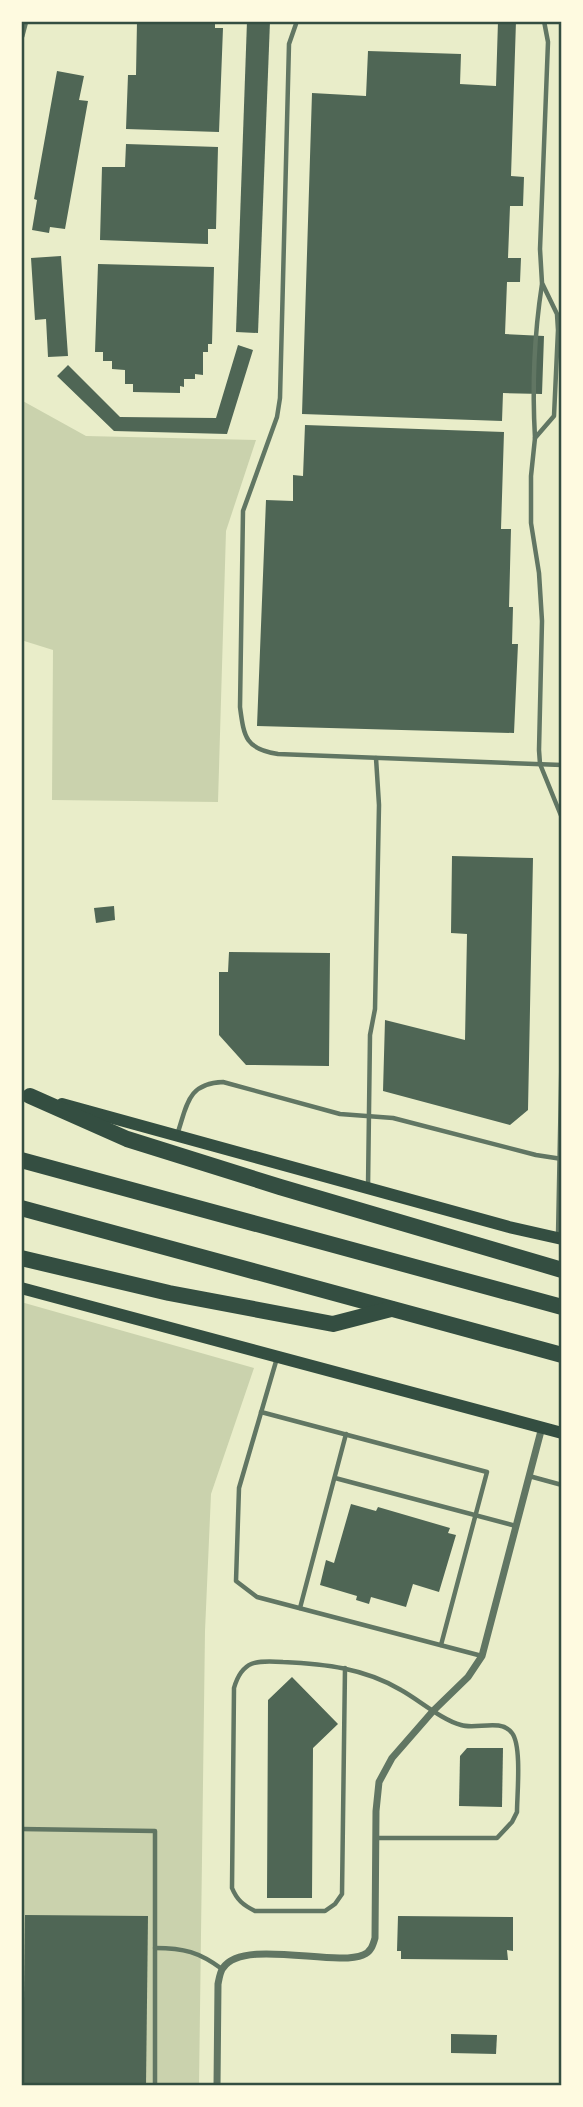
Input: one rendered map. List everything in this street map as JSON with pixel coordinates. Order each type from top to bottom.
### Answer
[{"type":"highway","points":[[26,1094],[127,1139],[562,1270]]},
{"type":"highway","points":[[21,1160],[562,1307]]},
{"type":"highway","points":[[21,1208],[562,1355]]},
{"type":"highway","points":[[21,1258],[169,1293],[333,1324],[391,1308]]},
{"type":"main road","points":[[26,1094],[509,1227],[560,1238]]},
{"type":"main road","points":[[21,1288],[562,1433]]},
{"type":"street","points":[[21,36],[25,21]]},
{"type":"street","points":[[217,2086],[218,1984],[222,1969],[230,1961],[246,1956],[289,1954],[348,1958],[363,1955],[371,1949],[375,1938],[379,1782],[392,1758],[433,1711],[468,1677],[482,1657],[542,1427]]},
{"type":"lane","points":[[297,21],[289,44],[280,398],[277,417],[243,511],[240,707],[243,729],[249,743],[258,751],[278,754],[562,765]]},
{"type":"lane","points":[[544,21],[548,43],[540,234],[542,283],[535,335],[532,394],[535,438],[531,523],[539,573],[542,621],[540,764],[562,818]]},
{"type":"lane","points":[[535,438],[554,416],[557,314],[542,283]]},
{"type":"lane","points":[[554,416],[562,421]]},
{"type":"lane","points":[[368,1188],[367,1116],[370,1035],[374,1009],[380,805],[376,758]]},
{"type":"lane","points":[[560,1238],[562,1034]]},
{"type":"lane","points":[[177,1136],[193,1094],[199,1087],[223,1082],[340,1114],[393,1118],[561,1159]]},
{"type":"lane","points":[[277,1357],[239,1488],[236,1581],[257,1597],[482,1657]]},
{"type":"lane","points":[[261,1412],[486,1472],[441,1646]]},
{"type":"lane","points":[[300,1608],[346,1434]]},
{"type":"lane","points":[[529,1476],[562,1485]]},
{"type":"lane","points":[[335,1478],[517,1526]]},
{"type":"lane","points":[[345,1668],[342,1894],[335,1905],[325,1911],[255,1911],[237,1899],[232,1888],[234,1688],[238,1674],[251,1662],[330,1664],[366,1673],[399,1688],[461,1726],[506,1727],[513,1734],[517,1746],[517,1812],[505,1832],[497,1838],[376,1838]]},
{"type":"lane","points":[[21,1829],[155,1831],[155,2086]]},
{"type":"lane","points":[[155,1948],[179,1948],[204,1956],[222,1969]]},
{"type":"green space","points":[[21,400],[86,436],[256,440],[226,531],[218,802],[52,800],[53,650],[21,640]]},
{"type":"green space","points":[[21,1302],[254,1368],[211,1494],[205,1631],[199,2086],[21,2086]]},
{"type":"building","points":[[137,21],[215,21],[215,28],[223,28],[219,132],[126,129],[128,75],[136,75]]},
{"type":"building","points":[[247,21],[270,21],[258,333],[236,332]]},
{"type":"building","points":[[498,21],[516,21],[511,176],[524,177],[523,206],[510,206],[508,258],[521,258],[520,282],[507,282],[505,334],[544,336],[542,394],[503,393],[502,421],[302,414],[312,93],[366,96],[368,51],[461,54],[460,84],[496,86]]},
{"type":"building","points":[[57,71],[84,76],[79,100],[88,101],[65,229],[50,227],[49,233],[32,230],[37,200],[34,199]]},
{"type":"building","points":[[126,144],[218,147],[216,229],[208,229],[208,244],[100,240],[102,167],[125,167]]},
{"type":"building","points":[[61,256],[68,356],[48,357],[46,319],[35,320],[31,258]]},
{"type":"building","points":[[98,264],[214,267],[212,344],[208,344],[208,352],[203,352],[203,375],[195,374],[195,379],[184,379],[184,387],[180,386],[180,393],[133,392],[133,384],[125,384],[125,370],[112,369],[112,361],[103,361],[103,352],[95,352]]},
{"type":"building","points":[[238,345],[253,350],[227,434],[114,431],[57,376],[68,365],[120,417],[216,418]]},
{"type":"building","points":[[305,425],[504,432],[501,529],[511,529],[509,607],[513,607],[512,644],[518,644],[514,733],[257,726],[266,500],[293,501],[293,475],[303,476]]},
{"type":"building","points":[[452,856],[533,858],[528,1110],[510,1125],[383,1091],[385,1020],[465,1040],[467,934],[451,933]]},
{"type":"building","points":[[114,906],[115,920],[96,923],[94,908]]},
{"type":"building","points":[[229,952],[330,953],[329,1066],[246,1065],[219,1035],[219,972],[228,972]]},
{"type":"building","points":[[351,1504],[376,1511],[378,1507],[450,1528],[448,1533],[456,1535],[439,1592],[413,1584],[406,1607],[371,1597],[369,1604],[356,1600],[357,1596],[320,1585],[326,1560],[334,1563]]},
{"type":"building","points":[[292,1677],[338,1724],[313,1748],[312,1898],[267,1898],[268,1700]]},
{"type":"building","points":[[467,1748],[503,1748],[502,1807],[459,1806],[460,1756]]},
{"type":"building","points":[[25,1915],[148,1916],[146,2086],[23,2086]]},
{"type":"building","points":[[398,1916],[513,1917],[513,1951],[507,1950],[508,1960],[401,1959],[401,1951],[397,1951]]},
{"type":"building","points":[[451,2034],[497,2035],[496,2054],[451,2053]]}]
